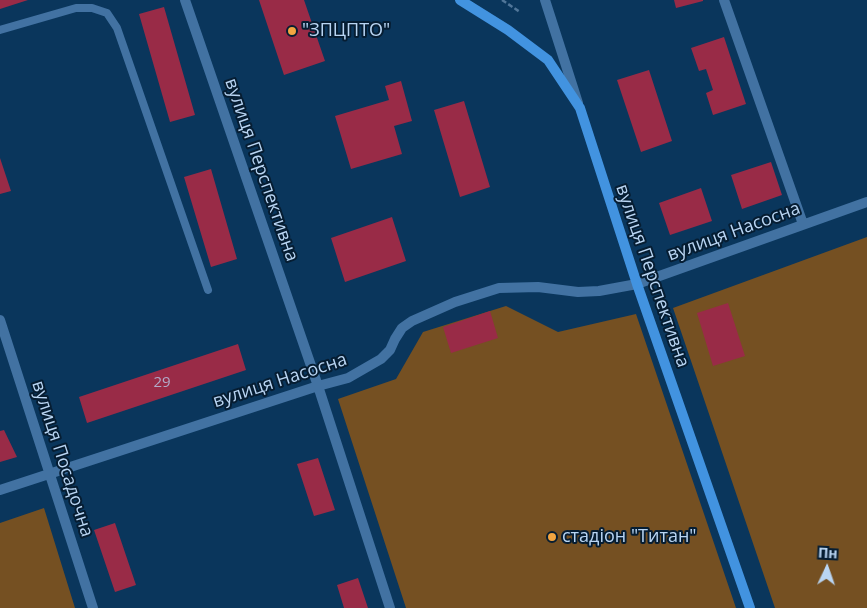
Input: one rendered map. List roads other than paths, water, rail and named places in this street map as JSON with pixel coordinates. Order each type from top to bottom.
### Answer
[{"type":"street","name":"вулиця Перспективна","points":[[185,0],[318,386],[390,608]]},
{"type":"street","name":"вулиця Перспективна","points":[[460,0],[508,30],[548,60],[580,108],[637,284],[750,608]]},
{"type":"street","points":[[545,0],[580,108]]},
{"type":"street","points":[[724,0],[803,224]]},
{"type":"street","name":"вулиця Насосна","points":[[0,490],[318,386],[348,378],[381,359],[390,350],[402,328],[412,321],[455,302],[500,288],[538,287],[578,292],[598,291],[637,284],[867,202]]},
{"type":"street","name":"вулиця Посадочна","points":[[0,320],[93,608]]},
{"type":"lane","points":[[0,30],[76,8],[92,8],[107,13],[117,28],[208,290]]},
{"type":"place","name":"\"ЗПЦПТО\"","points":[[292,31]]},
{"type":"place","name":"стадіон \"Титан\"","points":[[552,537]]}]
